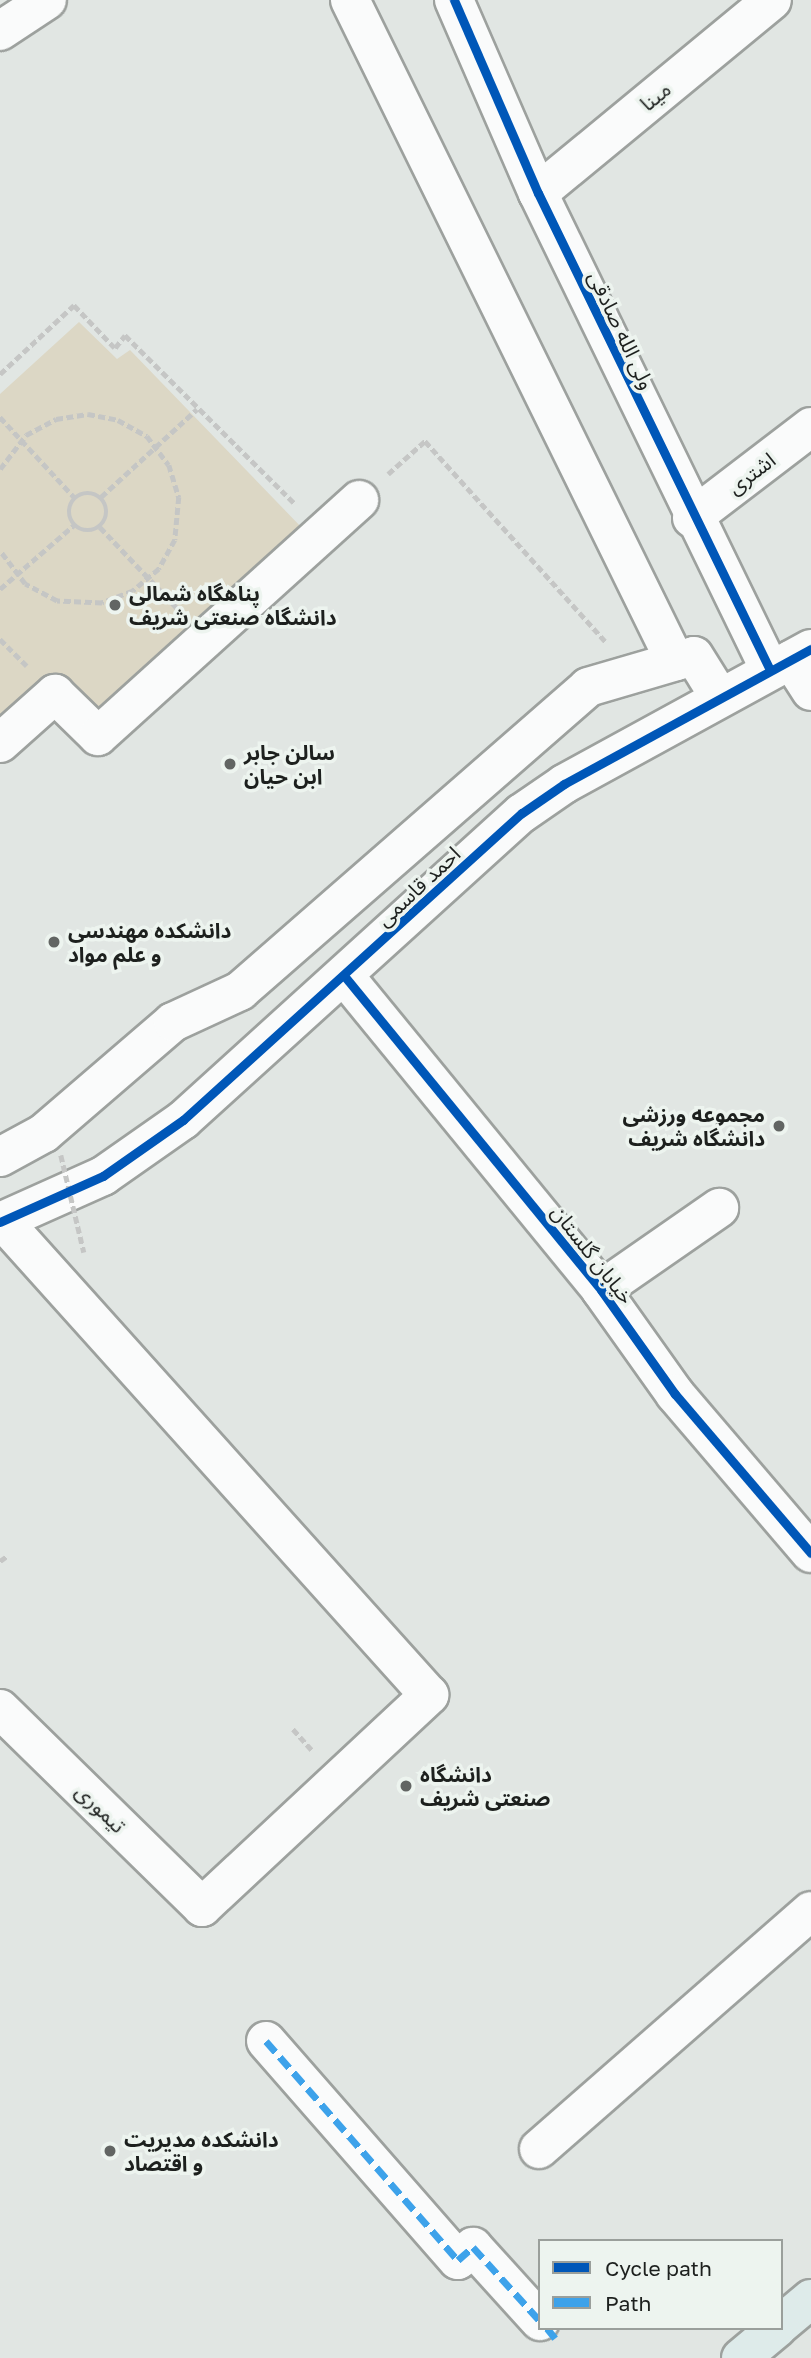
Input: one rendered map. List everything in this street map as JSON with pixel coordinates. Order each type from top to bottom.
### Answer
[{"type":"main road","points":[[783,2322],[811,2299]]},
{"type":"main road","points":[[741,2358],[775,2330]]},
{"type":"street","points":[[0,31],[47,0]]},
{"type":"street","points":[[350,0],[675,661]]},
{"type":"street","name":"ولی الله صادقی","points":[[454,0],[538,193],[692,518],[796,667]]},
{"type":"street","name":"مینا","points":[[538,193],[772,0]]},
{"type":"street","name":"اشتری","points":[[692,518],[811,427]]},
{"type":"street","points":[[0,743],[55,694],[98,736],[359,500]]},
{"type":"street","points":[[0,1157],[44,1133],[173,1022],[240,991],[588,687],[694,656],[719,696]]},
{"type":"street","name":"احمد قاسمی","points":[[2,1221],[103,1176],[183,1120],[345,978],[522,813],[719,696],[796,667]]},
{"type":"street","name":"خیابان گلستان","points":[[345,978],[601,1290],[675,1394],[811,1553]]},
{"type":"street","points":[[601,1290],[719,1208]]},
{"type":"street","name":"تیموری","points":[[0,1709],[202,1907],[429,1695],[2,1221]]},
{"type":"street","points":[[539,2150],[811,1911]]},
{"type":"street","points":[[266,2041],[458,2260],[473,2247],[538,2319]]},
{"type":"path","points":[[0,374],[74,305],[115,348],[125,335],[323,532]]},
{"type":"path","points":[[101,497],[197,409]]},
{"type":"path","points":[[0,469],[21,440],[55,419],[89,414],[118,420],[155,448],[169,465],[180,497],[175,540],[149,578],[102,603],[57,601],[16,575],[0,551]]},
{"type":"path","points":[[0,417],[75,498]]},
{"type":"path","points":[[359,500],[425,441],[634,672]]},
{"type":"path","points":[[75,498],[88,493],[101,497]]},
{"type":"path","points":[[100,527],[107,513],[101,497]]},
{"type":"path","points":[[75,498],[69,516],[74,525],[83,531],[100,527]]},
{"type":"path","points":[[0,589],[74,525]]},
{"type":"path","points":[[100,527],[205,637]]},
{"type":"path","points":[[61,1156],[84,1252]]},
{"type":"path","points":[[0,1561],[7,1556]]},
{"type":"shaded area","points":[[79,322],[117,359],[130,350],[304,530],[97,718],[57,675],[0,725],[0,394]]},
{"type":"marked path","points":[[266,2041],[458,2260],[473,2247],[538,2319]]},
{"type":"marked path","points":[[549,2330],[555,2338]]},
{"type":"cycle path","points":[[454,0],[538,193],[770,670]]},
{"type":"cycle path","points":[[0,1222],[103,1176],[183,1120],[522,813],[564,784],[811,649]]},
{"type":"cycle path","points":[[346,978],[601,1290],[675,1394],[811,1553]]},
{"type":"place","name":"پناهگاه شمالی دانشگاه صنعتی شریف","points":[[115,605]]},
{"type":"place","name":"سالن جابر ابن حیان","points":[[230,764]]},
{"type":"place","name":"دانشکده مهندسی و علم مواد","points":[[54,942]]},
{"type":"place","name":"مجموعه ورزشی دانشگاه شریف","points":[[779,1126]]},
{"type":"place","name":"دانشگاه صنعتی شریف","points":[[406,1786]]},
{"type":"place","name":"دانشکده مدیریت و اقتصاد","points":[[110,2151]]}]
